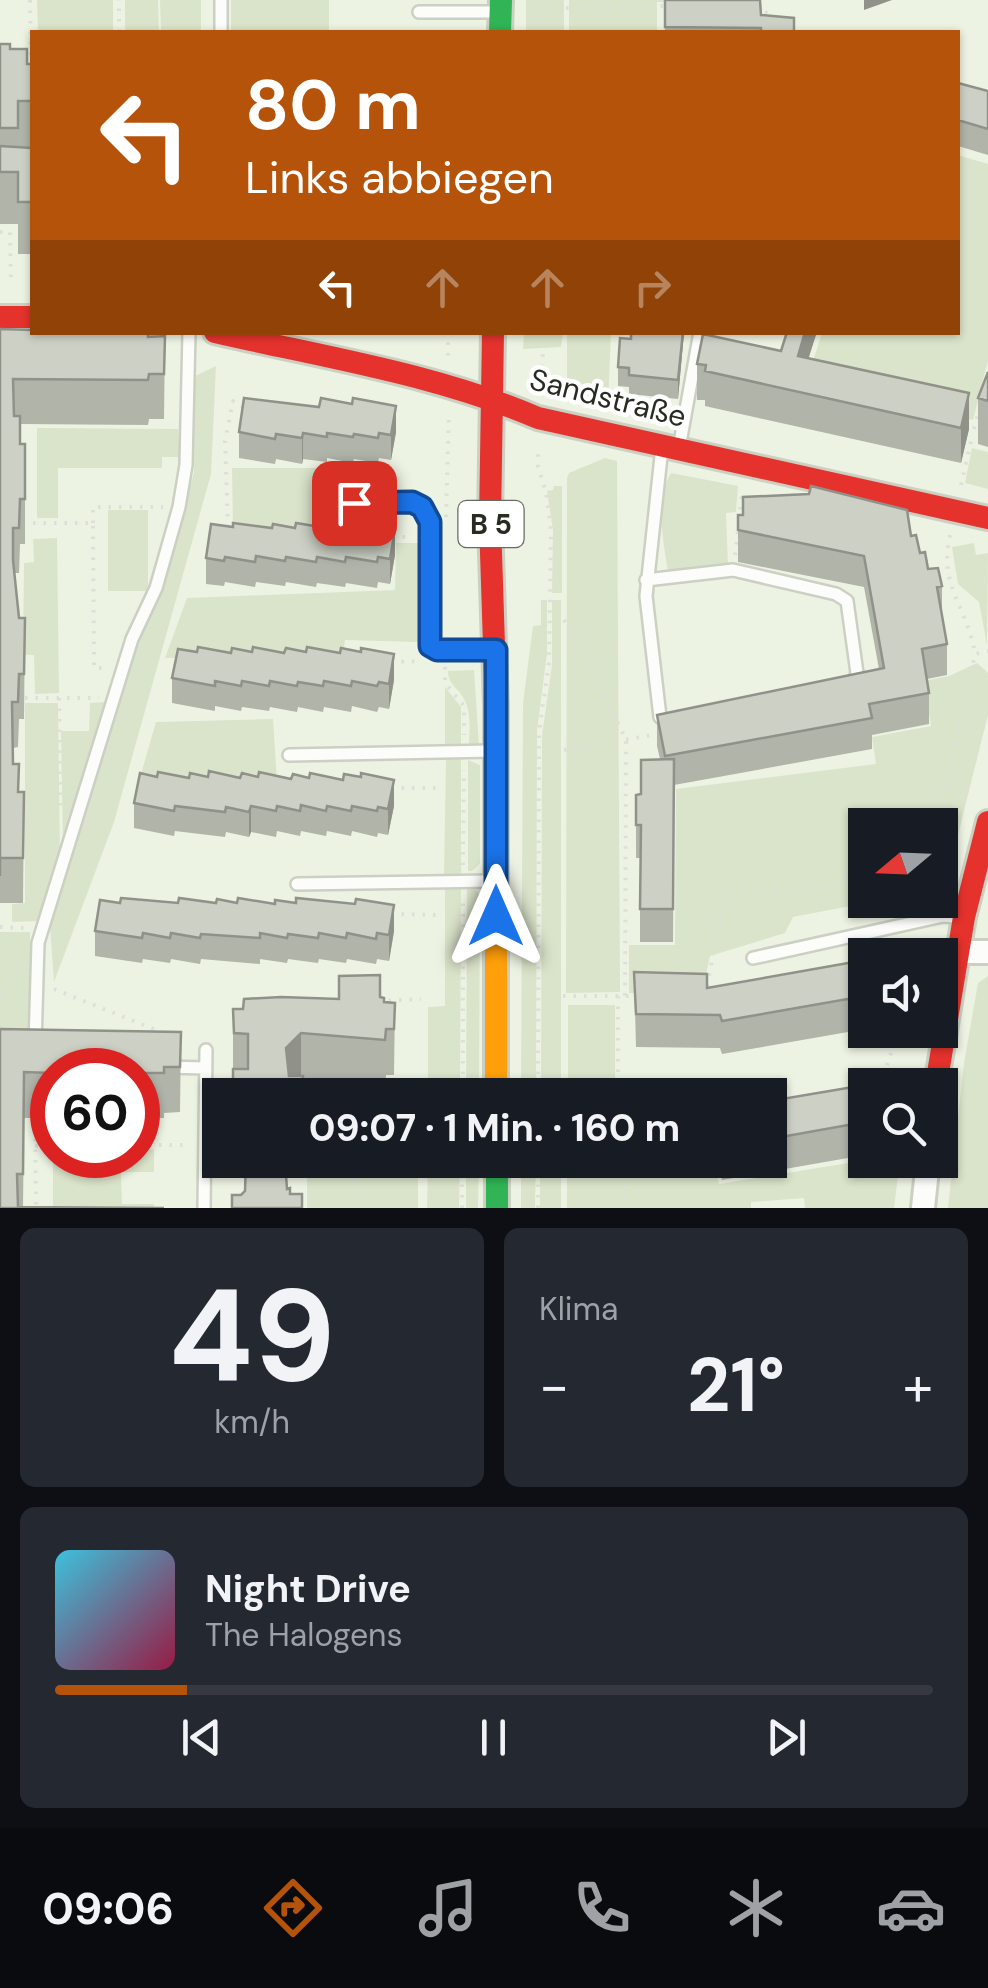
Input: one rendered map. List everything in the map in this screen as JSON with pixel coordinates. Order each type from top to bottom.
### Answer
[{"type":"street","points":[[0,318],[30,318]]},
{"type":"street","name":"Sandstraße","points":[[232,335],[492,398],[538,418],[988,518]]},
{"type":"street","name":"B 5","points":[[493,335],[490,522],[496,650],[496,1078]]},
{"type":"street","points":[[988,822],[958,952],[988,952]]},
{"type":"street","points":[[496,1178],[497,1208]]},
{"type":"street","points":[[923,1208],[926,1178]]},
{"type":"lane","points":[[221,0],[221,30]]},
{"type":"lane","points":[[419,12],[500,15]]},
{"type":"lane","points":[[35,1048],[38,943],[132,639],[156,588],[179,508],[186,465],[189,335]]},
{"type":"lane","points":[[686,722],[670,724],[660,717],[646,580],[671,445],[699,335]]},
{"type":"lane","points":[[354,503],[412,502],[422,507],[430,522],[430,646],[437,650],[496,650]]},
{"type":"lane","points":[[646,580],[733,570],[836,594],[847,602],[857,673],[850,693]]},
{"type":"lane","points":[[289,755],[496,751]]},
{"type":"lane","points":[[298,884],[496,881]]},
{"type":"lane","points":[[754,958],[943,916],[964,917]]},
{"type":"lane","points":[[206,1050],[206,1078]]},
{"type":"lane","points":[[160,1067],[206,1068]]},
{"type":"lane","points":[[204,1178],[204,1208]]},
{"type":"path","points":[[30,0],[31,30]]},
{"type":"path","points":[[119,0],[119,30]]},
{"type":"path","points":[[544,0],[544,30]]},
{"type":"path","points":[[757,5],[781,23]]},
{"type":"path","points":[[566,8],[682,6]]},
{"type":"path","points":[[0,232],[10,232],[10,283]]},
{"type":"path","points":[[538,397],[544,379],[544,335]]},
{"type":"path","points":[[974,429],[983,394]]},
{"type":"path","points":[[228,538],[225,441],[233,400],[248,412]]},
{"type":"path","points":[[960,494],[971,441]]},
{"type":"path","points":[[538,467],[551,530],[550,663],[540,732],[538,1078]]},
{"type":"path","points":[[733,570],[742,484]]},
{"type":"path","points":[[123,668],[94,668],[93,507],[179,508]]},
{"type":"path","points":[[33,523],[93,523]]},
{"type":"path","points":[[927,808],[946,786],[976,654],[970,625],[950,586],[945,559],[953,524]]},
{"type":"path","points":[[375,537],[430,537]]},
{"type":"path","points":[[564,620],[626,740],[619,1078]]},
{"type":"path","points":[[976,654],[988,651]]},
{"type":"path","points":[[384,662],[422,661]]},
{"type":"path","points":[[445,662],[445,683]]},
{"type":"path","points":[[25,698],[114,698]]},
{"type":"path","points":[[58,698],[60,812]]},
{"type":"path","points":[[564,750],[656,735],[665,721]]},
{"type":"path","points":[[382,788],[442,788]]},
{"type":"path","points":[[705,995],[726,889],[787,894],[848,878]]},
{"type":"path","points":[[384,914],[441,915]]},
{"type":"path","points":[[0,928],[42,928]]},
{"type":"path","points":[[36,982],[172,1036]]},
{"type":"path","points":[[563,996],[641,996]]},
{"type":"path","points":[[367,1001],[420,1000]]},
{"type":"path","points":[[160,1145],[202,1145]]},
{"type":"path","points":[[36,1178],[36,1208]]},
{"type":"path","points":[[356,1178],[356,1208]]},
{"type":"path","points":[[462,1178],[462,1208]]},
{"type":"path","points":[[538,1178],[538,1208]]},
{"type":"path","points":[[626,1178],[626,1208]]},
{"type":"green space","points":[[37,0],[113,0],[113,30],[38,30]]},
{"type":"green space","points":[[125,0],[158,0],[159,30],[125,30]]},
{"type":"green space","points":[[160,0],[201,0],[201,30],[161,30]]},
{"type":"green space","points":[[231,0],[329,0],[329,30],[231,30]]},
{"type":"green space","points":[[526,0],[564,0],[564,30],[526,30]]},
{"type":"green space","points":[[569,0],[727,2],[657,2],[657,30],[569,30]]},
{"type":"green space","points":[[960,156],[988,164],[988,360],[973,420],[805,386],[821,335],[960,335]]},
{"type":"green space","points":[[524,335],[563,335],[561,347],[523,349]]},
{"type":"green space","points":[[567,335],[611,335],[608,404],[567,396]]},
{"type":"green space","points":[[216,366],[211,474],[114,822],[54,982],[50,926],[127,667],[166,568],[194,473],[195,376]]},
{"type":"green space","points":[[37,428],[178,429],[180,457],[162,457],[162,468],[58,468],[58,518],[37,518]]},
{"type":"green space","points":[[972,448],[988,452],[988,489],[965,483]]},
{"type":"green space","points":[[605,458],[617,461],[620,992],[566,993],[567,478],[569,473]]},
{"type":"green space","points":[[232,468],[340,468],[327,533],[233,532]]},
{"type":"green space","points":[[671,473],[738,486],[736,512],[726,513],[728,565],[668,571],[662,508]]},
{"type":"green space","points":[[562,486],[562,593],[552,593],[553,530],[547,491]]},
{"type":"green space","points":[[108,510],[148,510],[148,591],[108,591]]},
{"type":"green space","points":[[57,538],[59,693],[35,694],[34,655],[23,655],[24,563],[34,562],[33,539]]},
{"type":"green space","points":[[396,543],[421,543],[418,642],[345,640],[343,657],[165,658],[187,598],[395,590]]},
{"type":"green space","points":[[974,543],[976,555],[988,553],[987,645],[979,602],[958,584],[952,547]]},
{"type":"green space","points":[[541,600],[547,600],[547,653],[537,731],[536,1078],[521,1078],[523,703],[533,626],[541,625]]},
{"type":"green space","points":[[552,600],[561,600],[561,1078],[541,1078],[542,735],[552,665]]},
{"type":"green space","points":[[977,663],[988,673],[988,715],[958,835],[958,808],[848,808],[848,906],[793,917],[785,933],[710,956],[703,988],[698,992],[629,993],[629,945],[675,945],[676,789],[876,764],[872,737],[931,726],[924,681],[949,676]]},
{"type":"green space","points":[[474,670],[479,746],[469,749],[467,705],[448,671]]},
{"type":"green space","points":[[445,687],[461,707],[461,747],[445,745]]},
{"type":"green space","points":[[105,702],[63,851],[61,731],[89,731],[90,703]]},
{"type":"green space","points":[[25,703],[58,703],[60,857],[41,921],[12,922],[12,904],[25,903]]},
{"type":"green space","points":[[273,719],[277,782],[139,781],[156,722]]},
{"type":"green space","points":[[446,759],[461,759],[461,875],[444,875]]},
{"type":"green space","points":[[468,760],[480,765],[480,864],[472,871],[468,871]]},
{"type":"green space","points":[[445,885],[461,885],[460,1078],[428,1078],[428,1007],[445,1006]]},
{"type":"green space","points":[[467,886],[480,897],[479,1078],[466,1078]]},
{"type":"green space","points":[[0,932],[30,932],[30,1062],[0,1062]]},
{"type":"green space","points":[[988,976],[988,1208],[948,1208],[951,1178],[958,1178],[958,1117],[978,983]]},
{"type":"green space","points":[[568,1005],[615,1005],[615,1078],[568,1078]]},
{"type":"green space","points":[[848,1163],[848,1178],[898,1178],[894,1208],[805,1208],[804,1198],[751,1202],[751,1208],[567,1208],[567,1178],[718,1178],[719,1184],[787,1178],[787,1173]]},
{"type":"green space","points":[[53,1178],[121,1178],[122,1204],[154,1204],[154,1208],[53,1208]]},
{"type":"green space","points":[[307,1178],[418,1178],[418,1208],[307,1208]]},
{"type":"green space","points":[[428,1178],[460,1178],[459,1208],[427,1208]]},
{"type":"green space","points":[[466,1178],[479,1178],[478,1208],[466,1208]]},
{"type":"green space","points":[[521,1178],[536,1178],[535,1208],[521,1208]]},
{"type":"green space","points":[[540,1178],[561,1178],[561,1208],[540,1208]]},
{"type":"building","points":[[665,0],[760,0],[761,15],[794,18],[794,30],[665,27]]},
{"type":"building","points":[[0,44],[10,44],[10,49],[27,49],[30,101],[18,101],[18,128],[0,128]]},
{"type":"building","points":[[960,84],[988,91],[988,129],[960,121]]},
{"type":"building","points":[[0,146],[30,148],[30,202],[18,202],[18,172],[0,172]]},
{"type":"building","points":[[0,329],[30,330],[30,335],[165,336],[164,374],[149,374],[148,380],[13,379],[14,416],[20,416],[20,444],[25,444],[25,499],[20,499],[19,528],[13,528],[19,618],[25,618],[24,674],[19,674],[18,702],[12,702],[13,764],[19,764],[18,792],[24,792],[23,858],[0,858]]},
{"type":"building","points":[[631,335],[683,335],[678,380],[629,375],[629,368],[618,367],[620,338],[631,339]]},
{"type":"building","points":[[703,335],[781,351],[786,335],[804,335],[798,356],[969,393],[961,428],[705,371],[706,365],[697,364]]},
{"type":"building","points":[[988,372],[988,401],[978,398]]},
{"type":"building","points":[[244,398],[319,407],[321,398],[352,404],[353,398],[396,406],[391,435],[379,433],[378,438],[327,433],[327,437],[303,433],[302,438],[276,434],[275,439],[239,432]]},
{"type":"building","points":[[811,486],[907,510],[911,536],[916,535],[920,553],[925,552],[928,569],[938,568],[942,586],[937,587],[947,644],[922,649],[929,693],[869,704],[872,718],[665,756],[657,715],[884,668],[864,556],[738,530],[743,497],[809,494]]},
{"type":"building","points":[[233,523],[295,528],[296,523],[333,529],[334,525],[356,528],[357,523],[395,529],[390,559],[378,557],[377,562],[346,557],[345,562],[317,557],[316,562],[286,557],[285,561],[256,556],[255,562],[206,558],[211,524],[233,527]]},
{"type":"building","points":[[198,647],[231,653],[232,648],[252,652],[253,647],[284,653],[286,648],[340,653],[341,648],[361,652],[361,648],[394,654],[389,684],[379,682],[377,686],[352,681],[351,686],[324,681],[323,686],[298,682],[297,686],[270,681],[269,686],[242,681],[241,686],[215,681],[215,686],[172,678],[178,649],[197,652]]},
{"type":"building","points":[[674,759],[673,909],[640,909],[641,825],[636,825],[636,795],[641,794],[641,760]]},
{"type":"building","points":[[209,771],[240,778],[242,773],[258,777],[259,772],[291,779],[293,774],[309,778],[310,773],[343,780],[344,774],[361,777],[361,773],[394,780],[388,809],[378,807],[377,811],[327,806],[326,811],[301,805],[300,811],[277,806],[276,811],[251,806],[249,812],[226,807],[225,812],[175,806],[174,811],[134,803],[140,773],[189,778],[190,773],[208,777]]},
{"type":"building","points":[[121,898],[178,903],[179,898],[216,903],[217,899],[237,903],[238,898],[275,904],[275,900],[296,903],[296,898],[355,904],[356,899],[394,905],[389,935],[377,933],[376,939],[347,933],[346,938],[319,933],[318,938],[288,934],[287,938],[260,933],[260,938],[201,934],[200,938],[171,933],[170,938],[143,933],[142,938],[95,931],[100,900],[120,903]]},
{"type":"building","points":[[848,963],[848,999],[722,1021],[720,1015],[636,1014],[634,972],[707,974],[707,988]]},
{"type":"building","points":[[380,975],[380,997],[384,1002],[395,1003],[394,1029],[386,1029],[385,1040],[301,1033],[286,1048],[289,1076],[303,1078],[233,1078],[233,1069],[248,1069],[248,1034],[234,1033],[233,1009],[243,1009],[244,999],[339,999],[339,976]]},
{"type":"building","points":[[0,1029],[181,1032],[180,1067],[164,1067],[164,1073],[160,1073],[160,1048],[30,1048],[30,1072],[24,1072],[23,1174],[17,1174],[18,1207],[164,1208],[0,1208]]},
{"type":"building","points":[[848,1088],[848,1125],[787,1136],[787,1098]]},
{"type":"building","points":[[245,1178],[286,1178],[290,1194],[302,1194],[302,1208],[232,1208],[232,1195],[245,1191]]},
{"type":"traffic: fast","points":[[500,30],[501,0]]},
{"type":"traffic: fast","points":[[497,1178],[497,1208]]},
{"type":"traffic: slow","points":[[496,707],[496,1078]]},
{"type":"traffic: jam","points":[[0,317],[30,317]]},
{"type":"traffic: jam","points":[[229,335],[419,378],[538,418],[988,518]]},
{"type":"traffic: jam","points":[[493,335],[490,522],[496,707]]},
{"type":"traffic: jam","points":[[939,1068],[964,917],[988,822]]},
{"type":"route","points":[[354,503],[412,502],[422,507],[430,522],[430,646],[437,650],[496,650],[496,916]]}]
